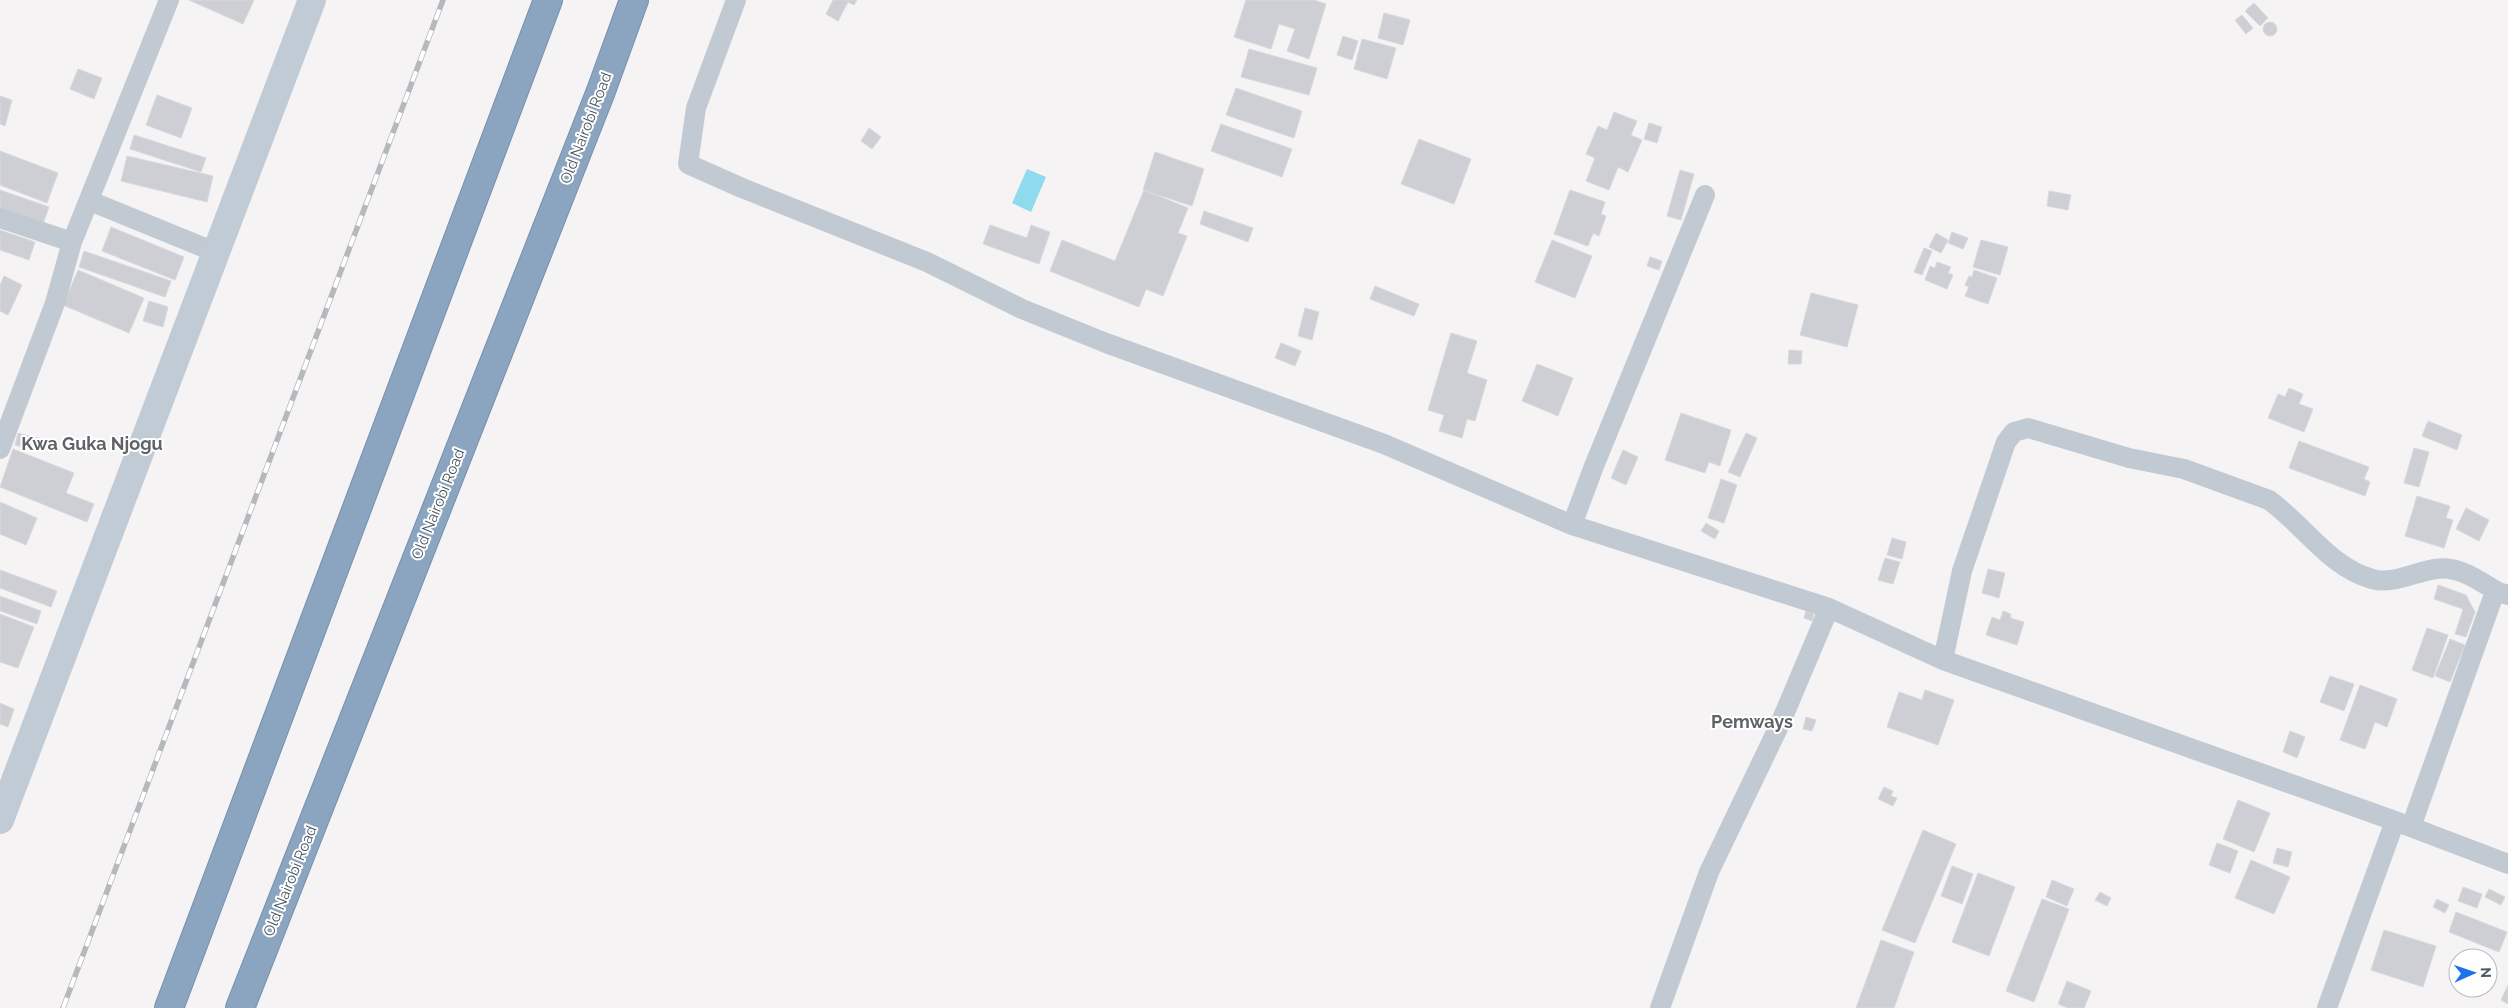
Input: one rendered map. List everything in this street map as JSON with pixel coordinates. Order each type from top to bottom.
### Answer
[{"type":"highway","points":[[169,1008],[548,0]]},
{"type":"highway","name":"Old Nairobi Road","points":[[240,1008],[601,91],[634,0]]},
{"type":"street","points":[[0,449],[55,303],[72,242],[169,0]]},
{"type":"street","points":[[0,820],[312,0]]},
{"type":"street","points":[[736,0],[696,108],[688,164],[742,188],[927,262],[1022,309],[1106,342],[1384,444],[1572,525],[1829,608],[1943,660],[2403,824],[2508,864]]},
{"type":"street","points":[[1572,525],[1594,466],[1705,195]]},
{"type":"street","points":[[90,201],[215,252]]},
{"type":"street","points":[[0,218],[72,242]]},
{"type":"street","points":[[1943,660],[1962,571],[2006,442],[2014,432],[2028,428],[2130,458],[2184,469],[2270,500],[2318,546],[2349,570],[2373,580],[2402,578],[2437,568],[2460,571],[2503,594]]},
{"type":"street","points":[[2327,1008],[2464,675],[2492,600],[2503,594]]},
{"type":"street","points":[[1660,1008],[1709,872],[1780,724],[1829,608]]},
{"type":"water","points":[[1027,169],[1046,177],[1031,212],[1012,203]]},
{"type":"building","points":[[189,0],[254,0],[243,24]]},
{"type":"building","points":[[833,0],[857,0],[854,5],[848,2],[838,21],[826,14]]},
{"type":"building","points":[[1246,0],[1314,0],[1326,4],[1309,59],[1287,51],[1295,29],[1279,24],[1271,49],[1234,37]]},
{"type":"building","points":[[2254,3],[2268,18],[2260,26],[2245,11]]},
{"type":"building","points":[[1384,13],[1410,20],[1403,45],[1378,38]]},
{"type":"building","points":[[2242,15],[2253,28],[2246,34],[2235,20]]},
{"type":"building","points":[[2270,22],[2275,24],[2277,29],[2275,34],[2270,36],[2265,34],[2263,29],[2265,24]]},
{"type":"building","points":[[1343,36],[1358,41],[1352,60],[1337,55]]},
{"type":"building","points":[[1362,39],[1396,48],[1387,79],[1354,69]]},
{"type":"building","points":[[1249,49],[1317,68],[1309,95],[1241,77]]},
{"type":"building","points":[[78,69],[102,78],[94,99],[70,89]]},
{"type":"building","points":[[1236,88],[1302,111],[1294,138],[1226,115]]},
{"type":"building","points":[[157,95],[192,108],[181,138],[146,125]]},
{"type":"building","points":[[0,96],[12,100],[5,126],[0,124]]},
{"type":"building","points":[[1614,112],[1637,121],[1631,135],[1642,140],[1628,172],[1618,167],[1609,190],[1586,181],[1595,158],[1586,154],[1598,126],[1607,130]]},
{"type":"building","points":[[1649,123],[1662,127],[1657,143],[1644,139]]},
{"type":"building","points":[[1221,124],[1292,149],[1282,177],[1211,151]]},
{"type":"building","points":[[869,128],[881,137],[872,149],[861,141]]},
{"type":"building","points":[[134,135],[206,158],[201,172],[130,149]]},
{"type":"building","points":[[1419,139],[1471,159],[1454,204],[1401,184]]},
{"type":"building","points":[[0,151],[58,173],[47,203],[0,185]]},
{"type":"building","points":[[1155,152],[1204,169],[1192,206],[1143,190]]},
{"type":"building","points":[[127,156],[213,176],[207,202],[121,181]]},
{"type":"building","points":[[1680,170],[1694,174],[1681,220],[1667,216]]},
{"type":"building","points":[[0,190],[49,207],[43,224],[0,209]]},
{"type":"building","points":[[1144,190],[1188,208],[1178,233],[1187,236],[1163,296],[1146,289],[1139,307],[1050,271],[1062,240],[1115,261]]},
{"type":"building","points":[[1570,190],[1605,202],[1601,214],[1606,216],[1599,236],[1593,233],[1588,246],[1554,234]]},
{"type":"building","points":[[2049,191],[2071,195],[2068,210],[2047,206]]},
{"type":"building","points":[[1204,211],[1253,228],[1248,242],[1200,224]]},
{"type":"building","points":[[990,225],[1027,238],[1031,225],[1050,232],[1039,264],[983,244]]},
{"type":"building","points":[[111,227],[184,257],[175,280],[102,251]]},
{"type":"building","points":[[0,230],[35,242],[29,260],[0,250]]},
{"type":"building","points":[[1952,232],[1968,238],[1963,249],[1948,243]]},
{"type":"building","points":[[1936,233],[1948,240],[1941,253],[1929,247]]},
{"type":"building","points":[[1552,240],[1592,256],[1575,298],[1535,282]]},
{"type":"building","points":[[1981,240],[2008,247],[2000,275],[1973,267]]},
{"type":"building","points":[[1924,248],[1932,251],[1922,275],[1914,272]]},
{"type":"building","points":[[84,251],[171,281],[165,297],[79,267]]},
{"type":"building","points":[[1650,257],[1662,261],[1659,270],[1647,266]]},
{"type":"building","points":[[1937,262],[1951,267],[1948,273],[1953,275],[1947,289],[1925,280],[1930,266],[1935,268]]},
{"type":"building","points":[[78,270],[144,298],[129,333],[63,305]]},
{"type":"building","points":[[1974,270],[1997,278],[1988,304],[1965,296],[1969,287],[1965,285],[1969,276],[1972,277]]},
{"type":"building","points":[[4,276],[22,285],[8,315],[0,311],[0,285]]},
{"type":"building","points":[[1375,286],[1419,304],[1414,316],[1370,299]]},
{"type":"building","points":[[1811,293],[1858,305],[1847,347],[1800,335]]},
{"type":"building","points":[[149,301],[168,307],[163,327],[143,321]]},
{"type":"building","points":[[1305,308],[1319,312],[1312,340],[1298,336]]},
{"type":"building","points":[[1451,333],[1477,341],[1467,373],[1487,380],[1475,421],[1467,419],[1462,438],[1439,431],[1444,415],[1428,410]]},
{"type":"building","points":[[1281,343],[1301,351],[1295,366],[1275,358]]},
{"type":"building","points":[[1789,350],[1802,351],[1801,364],[1788,364]]},
{"type":"building","points":[[1537,364],[1573,378],[1558,416],[1522,401]]},
{"type":"building","points":[[2289,388],[2303,394],[2299,404],[2313,409],[2304,432],[2268,418],[2278,394],[2285,397]]},
{"type":"building","points":[[1681,413],[1731,430],[1720,466],[1709,462],[1705,473],[1665,460]]},
{"type":"building","points":[[2428,421],[2462,435],[2457,450],[2422,436]]},
{"type":"building","points":[[18,433],[42,439],[38,451],[15,445]]},
{"type":"building","points":[[1746,433],[1757,438],[1740,477],[1728,472]]},
{"type":"building","points":[[2299,441],[2369,467],[2364,479],[2370,482],[2365,496],[2289,468]]},
{"type":"building","points":[[2414,448],[2429,452],[2419,487],[2404,483]]},
{"type":"building","points":[[13,449],[74,473],[66,493],[94,504],[87,522],[0,487]]},
{"type":"building","points":[[1623,450],[1638,457],[1626,485],[1611,478]]},
{"type":"building","points":[[1721,479],[1737,485],[1724,523],[1708,518]]},
{"type":"building","points":[[2417,496],[2450,506],[2446,518],[2453,520],[2444,548],[2405,536]]},
{"type":"building","points":[[0,502],[37,518],[26,545],[0,534]]},
{"type":"building","points":[[2466,508],[2489,520],[2479,541],[2456,529]]},
{"type":"building","points":[[1706,523],[1719,531],[1715,539],[1701,531]]},
{"type":"building","points":[[1892,538],[1906,542],[1902,559],[1887,555]]},
{"type":"building","points":[[1885,558],[1900,562],[1893,584],[1878,580]]},
{"type":"building","points":[[1988,569],[2005,573],[1999,598],[1982,593]]},
{"type":"building","points":[[0,570],[57,591],[51,607],[0,588]]},
{"type":"building","points":[[2438,585],[2466,595],[2475,612],[2466,637],[2455,634],[2463,609],[2434,599]]},
{"type":"building","points":[[0,596],[41,611],[37,624],[0,611]]},
{"type":"building","points":[[1806,611],[1814,614],[1812,621],[1804,618]]},
{"type":"building","points":[[2003,611],[2011,614],[2010,618],[2024,622],[2017,645],[1986,635],[1992,617],[2000,620]]},
{"type":"building","points":[[0,614],[34,627],[18,668],[0,662]]},
{"type":"building","points":[[2427,628],[2448,635],[2433,678],[2412,670]]},
{"type":"building","points":[[2450,639],[2465,645],[2450,682],[2435,676]]},
{"type":"building","points":[[2330,676],[2354,684],[2344,711],[2320,702]]},
{"type":"building","points":[[2360,685],[2397,699],[2387,727],[2375,722],[2365,749],[2340,740]]},
{"type":"building","points":[[1925,690],[1954,700],[1938,745],[1887,727],[1899,692],[1922,700]]},
{"type":"building","points":[[0,703],[14,709],[8,727],[0,724]]},
{"type":"building","points":[[1806,717],[1816,720],[1812,731],[1803,729]]},
{"type":"building","points":[[2290,731],[2305,737],[2297,758],[2283,752]]},
{"type":"building","points":[[1884,787],[1893,791],[1891,796],[1897,798],[1893,806],[1878,799]]},
{"type":"building","points":[[2238,800],[2270,813],[2254,852],[2223,839]]},
{"type":"building","points":[[1923,830],[1956,844],[1915,943],[1882,930]]},
{"type":"building","points":[[2217,843],[2238,851],[2230,873],[2209,865]]},
{"type":"building","points":[[2277,848],[2292,852],[2288,867],[2273,863]]},
{"type":"building","points":[[2251,860],[2290,877],[2274,914],[2235,898]]},
{"type":"building","points":[[1952,866],[1973,874],[1962,904],[1941,896]]},
{"type":"building","points":[[1978,873],[2015,887],[1989,956],[1952,942]]},
{"type":"building","points":[[2052,880],[2074,889],[2067,906],[2046,897]]},
{"type":"building","points":[[2463,887],[2482,894],[2477,908],[2458,901]]},
{"type":"building","points":[[2489,889],[2505,897],[2501,905],[2485,897]]},
{"type":"building","points":[[2100,892],[2111,898],[2107,906],[2095,900]]},
{"type":"building","points":[[2042,899],[2069,909],[2034,1002],[2006,991]]},
{"type":"building","points":[[2437,899],[2449,905],[2445,913],[2433,907]]},
{"type":"building","points":[[2456,912],[2507,932],[2499,952],[2498,948],[2489,948],[2449,932]]},
{"type":"building","points":[[2384,930],[2436,946],[2423,987],[2371,970]]},
{"type":"building","points":[[1881,940],[1914,952],[1894,1008],[1856,1008]]},
{"type":"building","points":[[2067,981],[2091,991],[2084,1008],[2068,1008],[2058,1004]]},
{"type":"building","points":[[2508,985],[2508,1004],[2501,1000]]},
{"type":"railway","points":[[63,1008],[443,0]]},
{"type":"district","name":"Kwa Guka Njogu","points":[[92,443]]},
{"type":"district","name":"Pemways","points":[[1752,721]]}]
